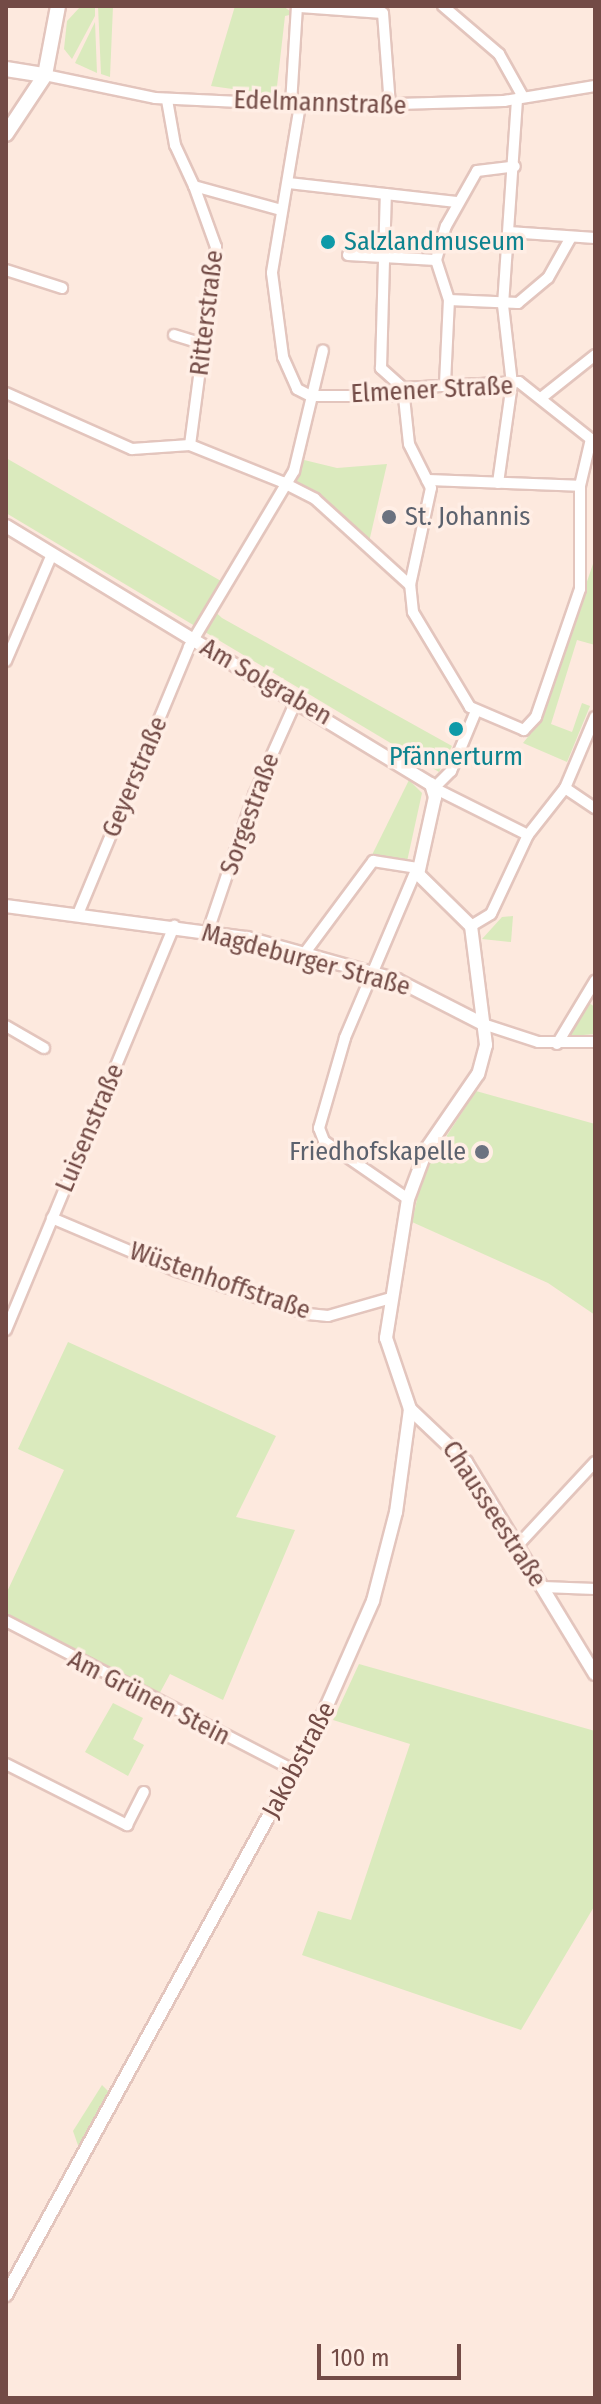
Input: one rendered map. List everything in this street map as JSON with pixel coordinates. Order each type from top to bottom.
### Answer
[{"type":"main road","points":[[6,134],[45,75],[58,6]]},
{"type":"main road","points":[[6,69],[45,75]]},
{"type":"street","points":[[311,396],[289,374],[272,305],[281,210],[289,183],[296,104],[298,6],[383,13],[390,107]]},
{"type":"street","points":[[443,6],[520,77],[503,305],[512,384],[498,483]]},
{"type":"street","name":"Edelmannstraße","points":[[45,75],[167,100],[390,107],[520,98],[595,86]]},
{"type":"street","name":"Ritterstraße","points":[[167,100],[175,145],[216,239],[190,445]]},
{"type":"street","points":[[445,384],[449,300],[436,260],[456,202],[477,171],[515,166]]},
{"type":"street","points":[[289,183],[456,202]]},
{"type":"street","points":[[194,186],[281,210]]},
{"type":"street","points":[[386,194],[387,257],[381,366],[403,388],[409,444],[427,480],[431,498],[410,585],[425,640],[476,711],[512,729],[529,729],[580,589],[580,486],[427,480]]},
{"type":"street","points":[[509,232],[570,239],[595,238]]},
{"type":"street","points":[[449,300],[503,305],[518,303],[548,278],[570,239]]},
{"type":"street","points":[[348,255],[436,260]]},
{"type":"street","points":[[6,270],[62,288]]},
{"type":"street","points":[[174,335],[203,344]]},
{"type":"street","name":"Geyerstraße","points":[[78,914],[193,640],[298,459],[323,350]]},
{"type":"street","points":[[541,398],[595,355]]},
{"type":"street","name":"Elmener Straße","points":[[311,396],[392,396],[403,388],[445,384],[512,384],[541,398],[587,431],[580,486]]},
{"type":"street","points":[[6,393],[132,449],[190,445],[282,482],[315,499],[410,585]]},
{"type":"street","name":"Am Solgraben","points":[[6,526],[193,640],[297,699],[434,788],[528,835]]},
{"type":"street","points":[[582,551],[595,552]]},
{"type":"street","points":[[6,661],[52,554]]},
{"type":"street","name":"Sorgestraße","points":[[208,931],[254,795],[297,699]]},
{"type":"street","points":[[408,1199],[319,1135],[345,1038],[376,973],[417,868],[434,788],[451,771],[476,711]]},
{"type":"street","points":[[417,868],[425,886],[459,908],[471,926],[491,914],[528,835],[565,788],[595,717]]},
{"type":"street","points":[[565,788],[595,808]]},
{"type":"street","points":[[304,954],[373,861],[417,868]]},
{"type":"street","name":"Magdeburger Straße","points":[[6,906],[208,931],[376,973],[483,1024],[557,1044],[595,1042]]},
{"type":"street","name":"Luisenstraße","points":[[6,1330],[174,926]]},
{"type":"street","name":"Chausseestraße","points":[[471,926],[483,1024],[481,1067],[427,1148],[408,1199],[391,1298],[387,1351],[410,1409],[457,1451],[595,1674]]},
{"type":"street","points":[[557,1044],[595,981]]},
{"type":"street","points":[[6,1026],[44,1048]]},
{"type":"street","name":"Wüstenhoffstraße","points":[[52,1218],[190,1275],[328,1316],[391,1298]]},
{"type":"street","name":"Jakobstraße","points":[[6,2295],[123,2087],[294,1770],[379,1585],[410,1409]]},
{"type":"street","points":[[517,1546],[595,1462]]},
{"type":"street","points":[[543,1587],[595,1589]]},
{"type":"street","name":"Am Grünen Stein","points":[[6,1621],[294,1770]]},
{"type":"street","points":[[6,1764],[127,1825],[144,1792]]},
{"type":"green space","points":[[81,6],[95,6],[95,16],[72,59],[64,49],[67,21]]},
{"type":"green space","points":[[98,6],[113,6],[110,77],[101,74]]},
{"type":"green space","points":[[235,6],[283,6],[294,14],[285,16],[276,95],[211,86]]},
{"type":"green space","points":[[95,22],[97,73],[75,63]]},
{"type":"green space","points":[[6,458],[221,581],[209,606],[222,618],[452,746],[439,772],[6,513]]},
{"type":"green space","points":[[300,459],[337,468],[387,464],[369,542],[289,480]]},
{"type":"green space","points":[[595,558],[595,645],[577,640],[551,724],[572,732],[582,703],[590,706],[567,762],[523,743],[539,723]]},
{"type":"green space","points":[[409,780],[422,793],[406,866],[370,859]]},
{"type":"green space","points":[[513,916],[511,942],[482,939],[502,917]]},
{"type":"green space","points":[[586,1001],[595,1007],[595,1034],[560,1037]]},
{"type":"green space","points":[[476,1091],[595,1124],[595,1315],[548,1283],[412,1222],[423,1172]]},
{"type":"green space","points":[[68,1342],[276,1436],[236,1517],[295,1530],[223,1700],[170,1674],[156,1700],[6,1618],[6,1594],[64,1470],[18,1449]]},
{"type":"green space","points":[[359,1664],[595,1731],[595,1905],[521,2030],[302,1955],[318,1911],[351,1920],[410,1744],[333,1720]]},
{"type":"green space","points":[[113,1703],[143,1718],[133,1739],[144,1745],[128,1776],[85,1752]]},
{"type":"green space","points":[[102,2085],[110,2093],[79,2148],[73,2131]]},
{"type":"place","name":"Salzlandmuseum","points":[[328,242]]},
{"type":"place","name":"St. Johannis","points":[[389,517]]},
{"type":"place","name":"Pfännerturm","points":[[456,729]]},
{"type":"place","name":"Friedhofskapelle","points":[[482,1152]]}]
